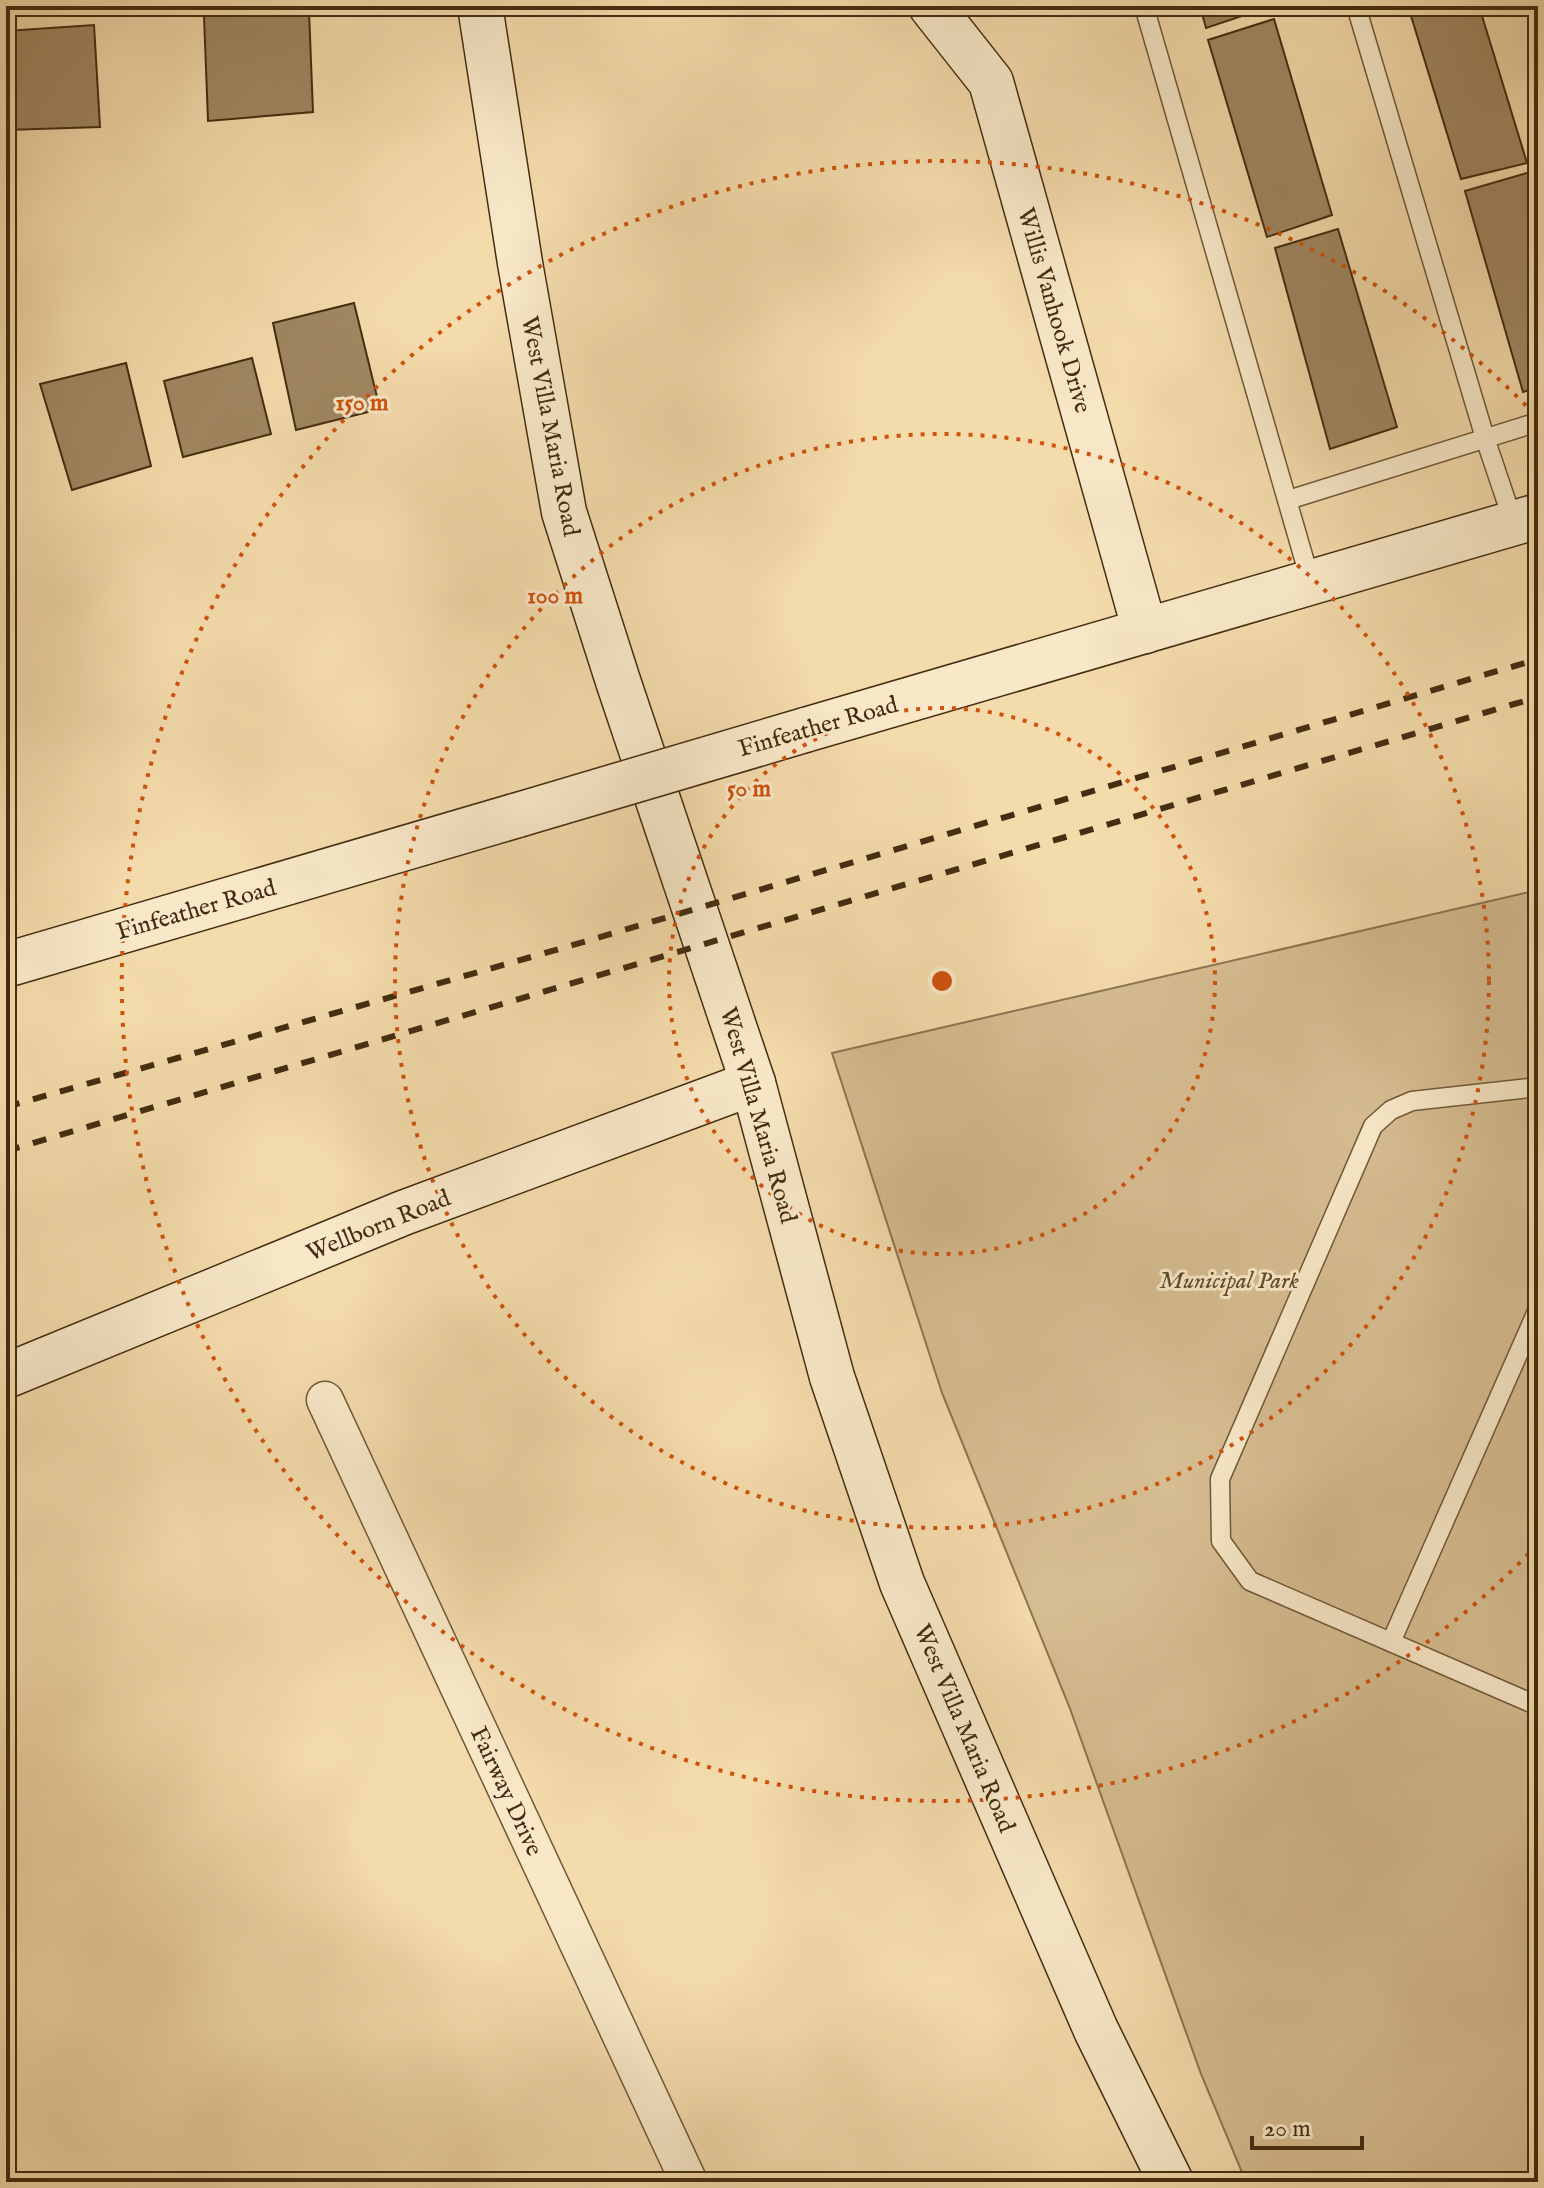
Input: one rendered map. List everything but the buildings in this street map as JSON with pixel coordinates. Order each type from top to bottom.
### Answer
[{"type":"main road","name":"West Villa Maria Road","points":[[480,6],[520,263],[564,512],[753,1083],[832,1377],[902,1583],[1096,2030],[1171,2182]]},
{"type":"main road","name":"Willis Vanhook Drive","points":[[931,6],[991,82],[1145,631]]},
{"type":"main road","name":"Finfeather Road","points":[[6,965],[1526,520]]},
{"type":"main road","name":"Wellborn Road","points":[[6,1376],[403,1213],[753,1083]]},
{"type":"street","name":"Fairway Drive","points":[[325,1400],[689,2182]]},
{"type":"lane","points":[[1144,6],[1311,583]]},
{"type":"lane","points":[[1356,6],[1485,438],[1526,520]]},
{"type":"lane","points":[[1288,500],[1538,422]]},
{"type":"lane","points":[[1538,1087],[1412,1101],[1391,1110],[1373,1126],[1220,1479],[1221,1541],[1250,1581],[1538,1706]]},
{"type":"lane","points":[[1391,1642],[1538,1309]]},
{"type":"green space","name":"Municipal Park","points":[[1538,890],[1538,2182],[1246,2182],[1201,2074],[1069,1706],[942,1393],[832,1053]]},
{"type":"railway","points":[[6,1107],[587,941],[1538,659]]},
{"type":"railway","points":[[6,1151],[1538,697]]}]
